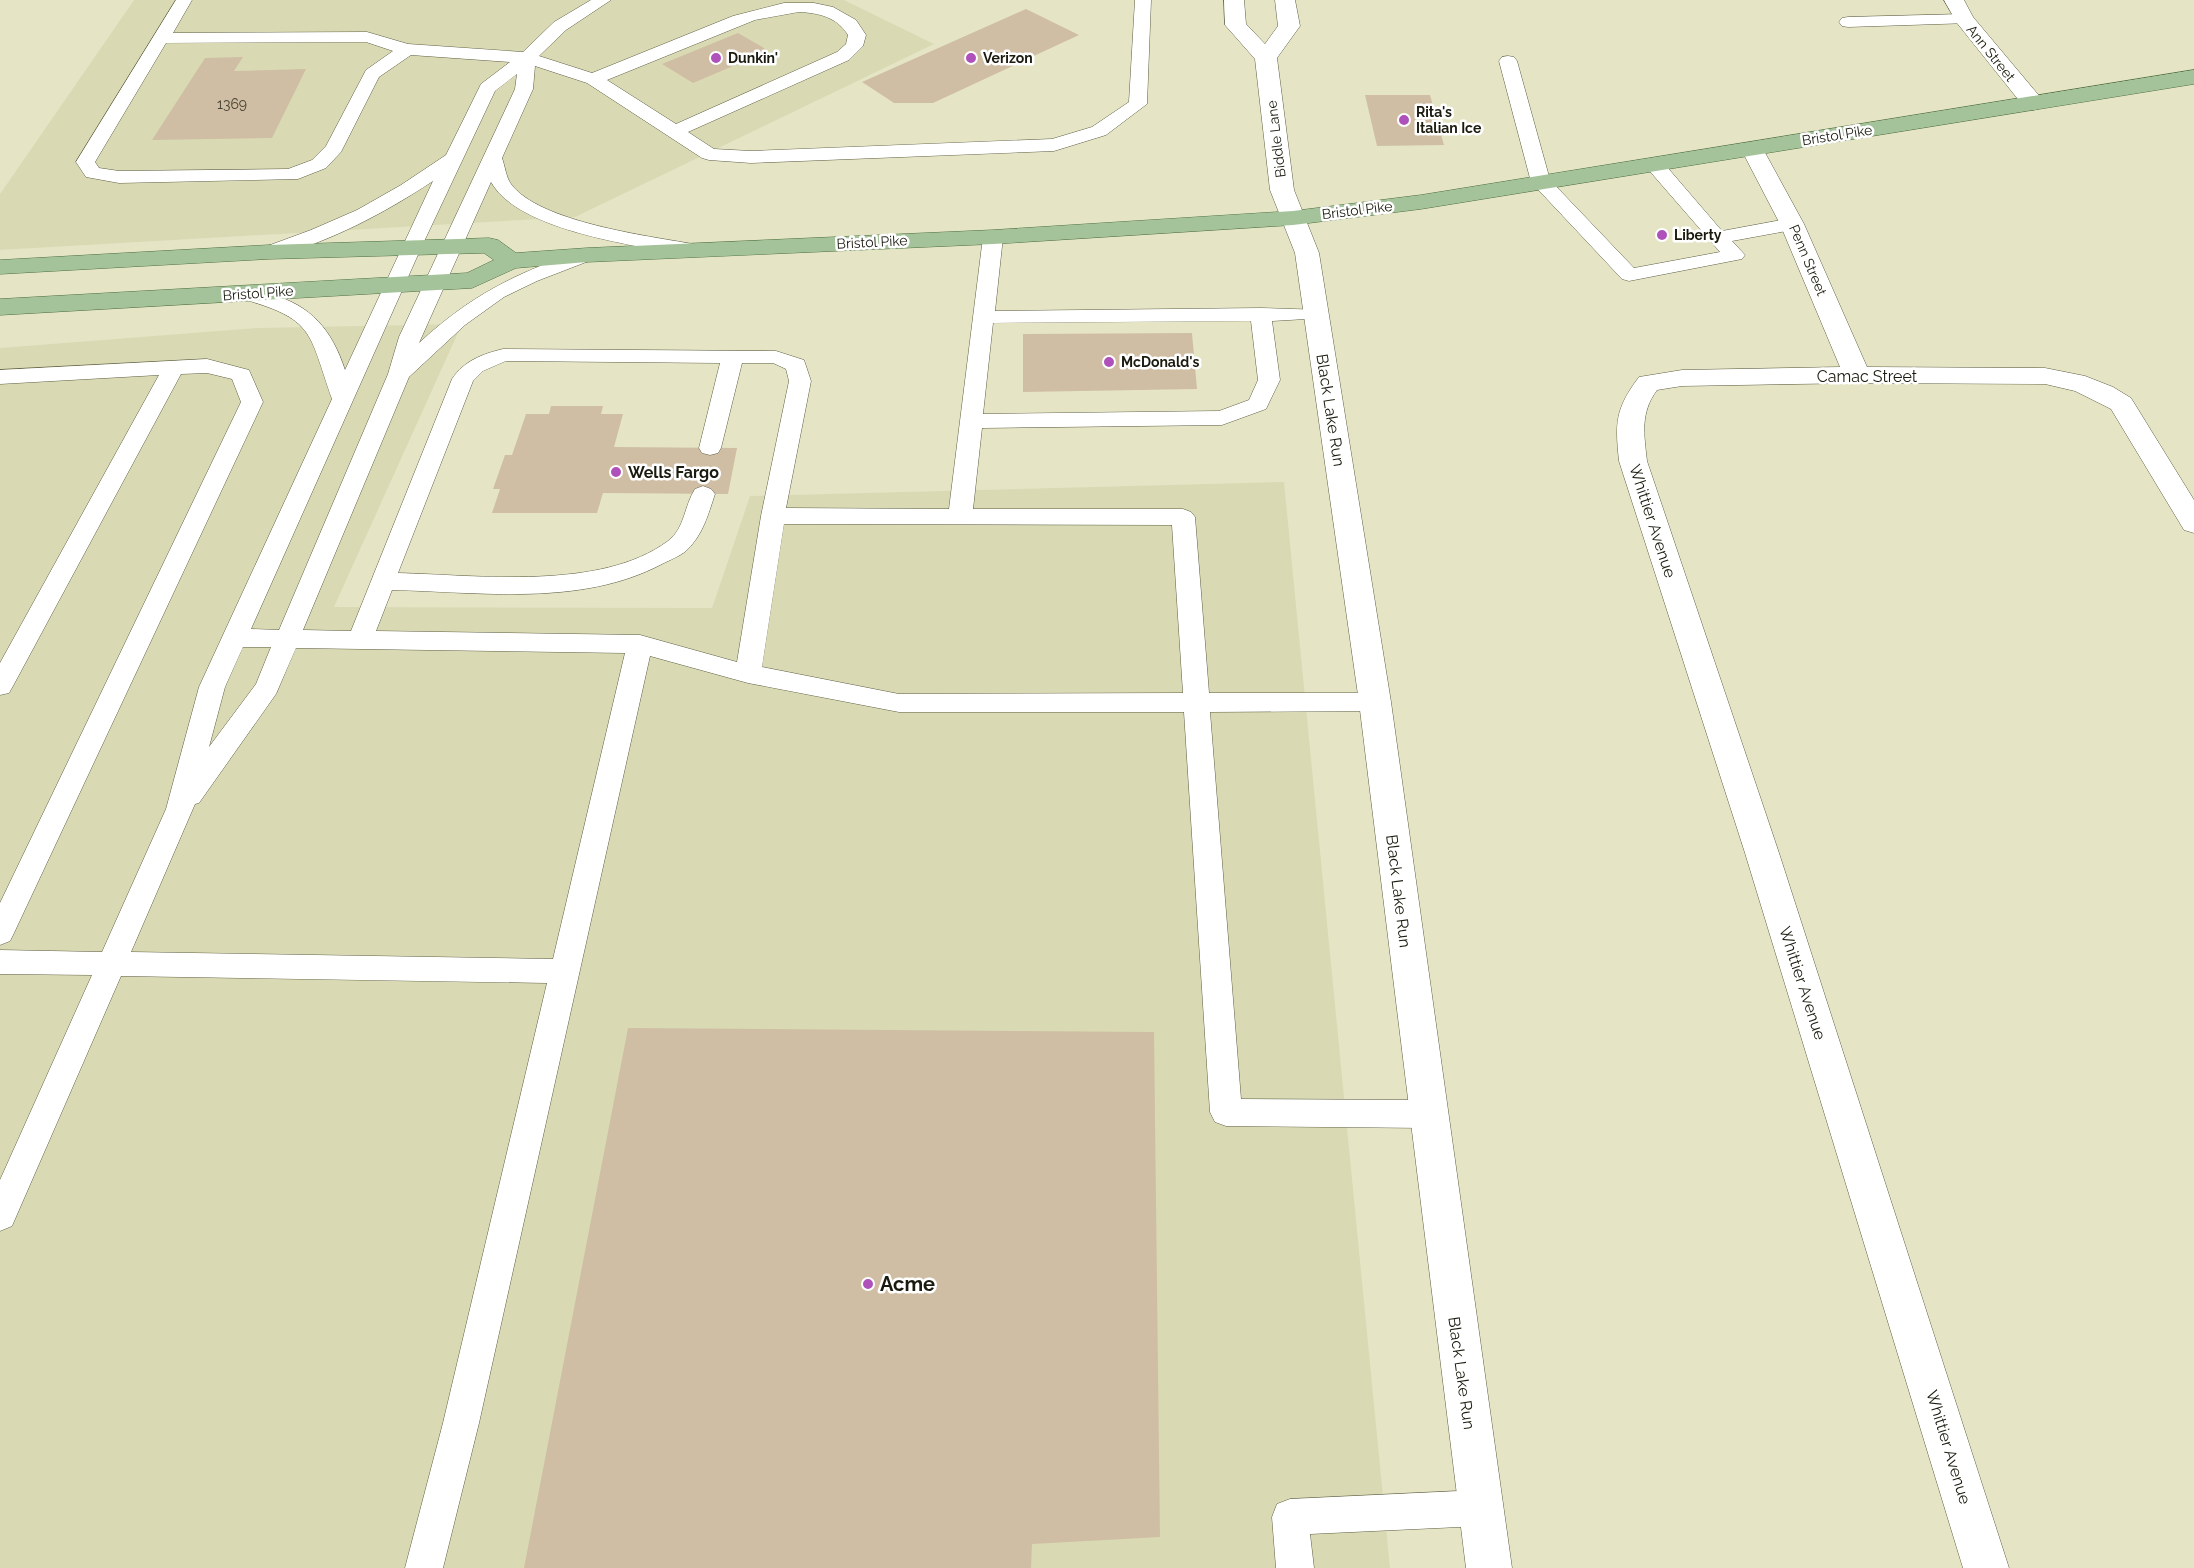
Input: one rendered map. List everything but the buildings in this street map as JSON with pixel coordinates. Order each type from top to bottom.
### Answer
[{"type":"main road","name":"Bristol Pike","points":[[0,307],[472,280],[512,261],[586,255],[993,237],[1293,218],[1421,202],[2194,77]]},
{"type":"main road","points":[[0,267],[269,252],[489,245],[512,261]]},
{"type":"street","points":[[1234,0],[1236,26],[1266,58],[1289,26],[1286,0]]},
{"type":"street","name":"Ann Street","points":[[1954,0],[1964,19],[2032,103]]},
{"type":"street","name":"Biddle Lane","points":[[1266,58],[1282,190],[1293,218]]},
{"type":"street","name":"Penn Street","points":[[1752,148],[1792,224],[1857,375]]},
{"type":"street","name":"Black Lake Run","points":[[1293,218],[1307,253],[1375,702],[1489,1568]]},
{"type":"street","name":"Camac Street","points":[[1635,399],[1648,383],[1682,378],[1857,375],[2045,376],[2068,379],[2105,392],[2121,404],[2194,523]]},
{"type":"street","name":"Whittier Avenue","points":[[1635,399],[1628,418],[1633,461],[1762,853],[1986,1568]]},
{"type":"lane","points":[[184,0],[85,162],[93,173],[119,177],[291,175],[319,164],[334,148],[372,74],[407,49]]},
{"type":"lane","points":[[0,1216],[180,809],[212,687],[411,248],[488,88],[527,58],[567,21],[603,0]]},
{"type":"lane","points":[[159,38],[367,37],[407,49],[527,58],[593,79],[709,154],[751,157],[1054,145],[1099,131],[1138,104],[1143,45],[1143,0]]},
{"type":"lane","points":[[593,79],[757,13],[779,8],[812,8],[840,15],[852,24],[857,34],[854,46],[843,56],[674,132]]},
{"type":"lane","points":[[1848,22],[1964,19]]},
{"type":"lane","points":[[180,809],[267,687],[399,374],[410,337],[524,89],[527,58]]},
{"type":"lane","points":[[1508,61],[1541,182],[1629,275],[1735,255],[1717,238],[1654,164]]},
{"type":"lane","points":[[269,252],[311,239],[374,211],[421,182],[455,157]]},
{"type":"lane","points":[[493,159],[504,189],[531,208],[577,225],[693,250]]},
{"type":"lane","points":[[1717,238],[1792,224]]},
{"type":"lane","points":[[960,518],[993,237]]},
{"type":"lane","points":[[399,374],[458,320],[489,298],[519,281],[586,255]]},
{"type":"lane","points":[[246,294],[285,306],[316,327],[325,340],[332,357],[342,398]]},
{"type":"lane","points":[[971,421],[1222,418],[1258,404],[1269,380],[1261,314]]},
{"type":"lane","points":[[983,316],[1316,314]]},
{"type":"lane","points":[[360,639],[462,379],[475,366],[503,356],[776,357],[796,364],[800,381],[773,516],[748,674]]},
{"type":"lane","points":[[710,448],[733,356]]},
{"type":"lane","points":[[0,377],[207,366],[241,375],[252,402],[0,933]]},
{"type":"lane","points":[[0,686],[174,367]]},
{"type":"lane","points":[[383,581],[549,585],[595,580],[639,566],[677,546],[694,524],[703,494]]},
{"type":"lane","points":[[773,516],[1183,517],[1226,1112],[1428,1114]]},
{"type":"lane","points":[[234,638],[640,644],[748,674],[899,703],[1375,702]]},
{"type":"lane","points":[[424,1568],[466,1401],[640,644]]},
{"type":"lane","points":[[0,962],[565,971]]},
{"type":"lane","points":[[1295,1568],[1290,1516],[1480,1508]]},
{"type":"shaded area","points":[[134,0],[844,0],[934,44],[575,217],[0,250],[0,194]]},
{"type":"shaded area","points":[[462,324],[334,607],[712,608],[750,496],[1284,482],[1390,1568],[0,1568],[0,348],[256,328]]},
{"type":"place","name":"Dunkin'","points":[[716,58]]},
{"type":"place","name":"Verizon","points":[[971,58]]},
{"type":"place","name":"Rita's Italian Ice","points":[[1404,120]]},
{"type":"place","name":"Liberty","points":[[1662,235]]},
{"type":"place","name":"McDonald's","points":[[1109,362]]},
{"type":"place","name":"Wells Fargo","points":[[616,472]]},
{"type":"place","name":"Acme","points":[[868,1284]]}]
